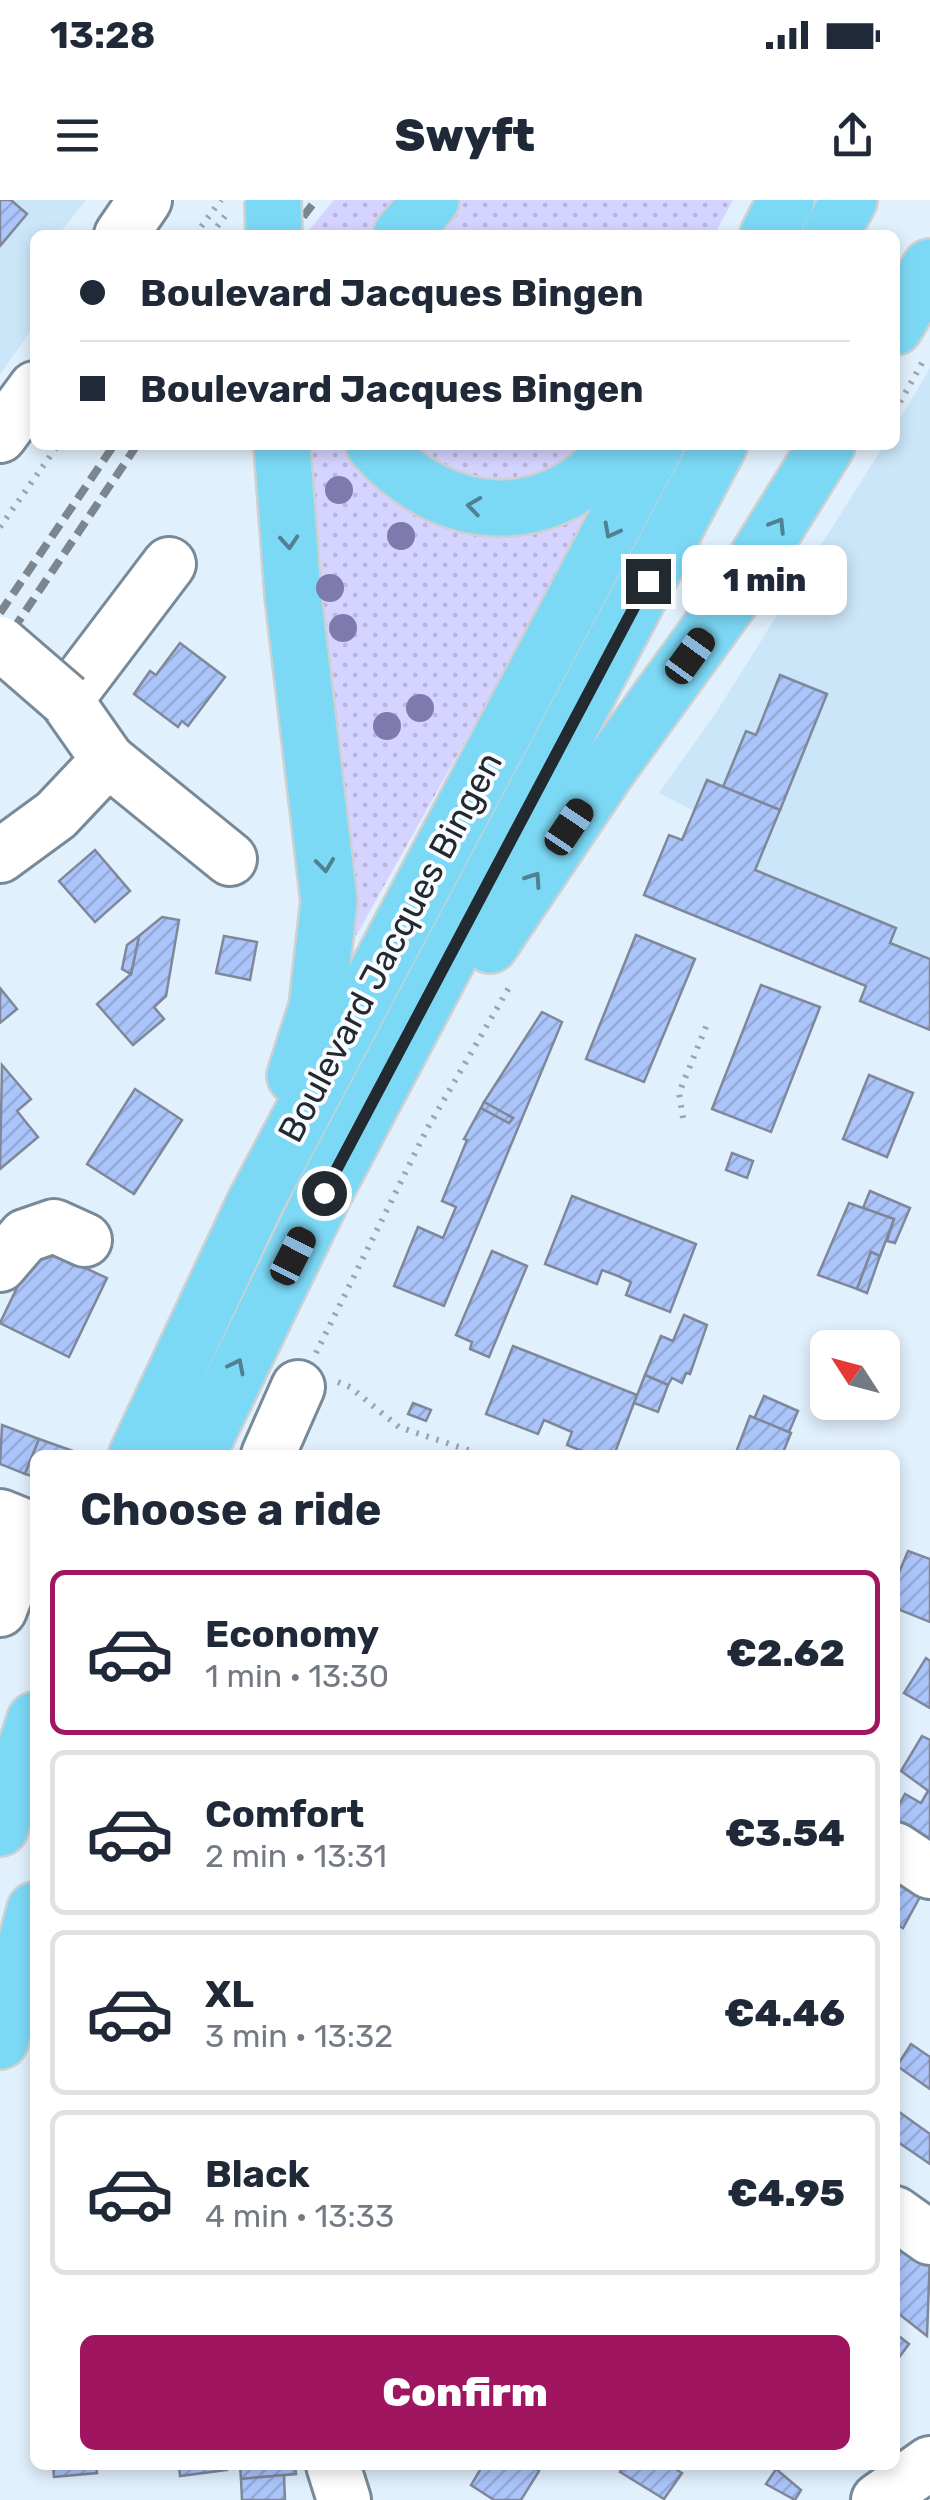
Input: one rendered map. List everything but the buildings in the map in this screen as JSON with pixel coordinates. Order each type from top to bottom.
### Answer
[{"type":"highway","points":[[405,230],[431,200]]},
{"type":"highway","points":[[771,230],[786,200]]},
{"type":"highway","points":[[833,230],[849,200]]},
{"type":"highway","points":[[900,319],[930,267]]},
{"type":"highway","points":[[255,1203],[317,1007],[329,901],[293,595],[282,450]]},
{"type":"highway","points":[[378,450],[394,468],[424,490],[460,504],[504,510],[546,503],[607,462],[616,450]]},
{"type":"highway","name":"Boulevard Jacques Bingen","points":[[139,1450],[255,1203],[653,450]]},
{"type":"highway","name":"Boulevard Jacques Bingen","points":[[198,1450],[324,1193],[717,450]]},
{"type":"highway","points":[[324,1193],[606,772],[732,598],[824,450]]},
{"type":"highway","points":[[0,1828],[30,1735]]},
{"type":"highway","points":[[0,2041],[30,1929]]},
{"type":"street","points":[[124,230],[145,200]]},
{"type":"street","points":[[161,230],[181,200]]},
{"type":"street","points":[[0,436],[30,395]]},
{"type":"street","points":[[66,700],[169,564]]},
{"type":"street","points":[[0,643],[66,700],[108,760],[230,859]]},
{"type":"street","points":[[0,856],[56,815],[108,760]]},
{"type":"street","points":[[0,1265],[26,1236],[54,1226],[85,1240]]},
{"type":"street","points":[[270,1450],[298,1388]]},
{"type":"street","points":[[0,1516],[20,1524],[24,1547],[0,1610]]},
{"type":"street","points":[[900,1852],[930,1872]]},
{"type":"street","points":[[900,2217],[930,2238]]},
{"type":"street","points":[[878,2500],[930,2463]]},
{"type":"street","points":[[335,2470],[344,2500]]},
{"type":"path","points":[[198,230],[222,200]]},
{"type":"path","points":[[222,230],[260,213]]},
{"type":"path","points":[[900,402],[930,349]]},
{"type":"path","points":[[0,527],[54,450]]},
{"type":"path","points":[[298,1388],[427,1129],[522,968]]},
{"type":"path","points":[[682,1118],[679,1093],[708,1022]]},
{"type":"path","points":[[298,1388],[326,1378],[350,1387],[399,1427],[467,1450]]},
{"type":"shaded area","points":[[0,200],[86,200],[62,230],[30,230],[30,332],[0,374]]},
{"type":"shaded area","points":[[334,200],[409,200],[383,230],[309,230]]},
{"type":"shaded area","points":[[452,200],[733,200],[717,230],[427,230]]},
{"type":"shaded area","points":[[930,368],[930,1030],[860,1001],[866,986],[644,895],[669,835],[682,840],[694,811],[659,793],[717,711],[881,450],[900,450],[900,419]]},
{"type":"shaded area","points":[[298,450],[359,450],[451,526],[478,534],[509,535],[536,530],[597,506],[356,936],[308,623]]},
{"type":"shaded area","points":[[409,450],[586,450],[545,478],[480,485]]},
{"type":"railway","points":[[268,230],[291,200]]},
{"type":"railway","points":[[293,230],[316,200]]},
{"type":"railway","points":[[0,613],[111,450]]},
{"type":"railway","points":[[0,649],[134,450]]},
{"type":"route","points":[[324,1193],[648,581]]}]
